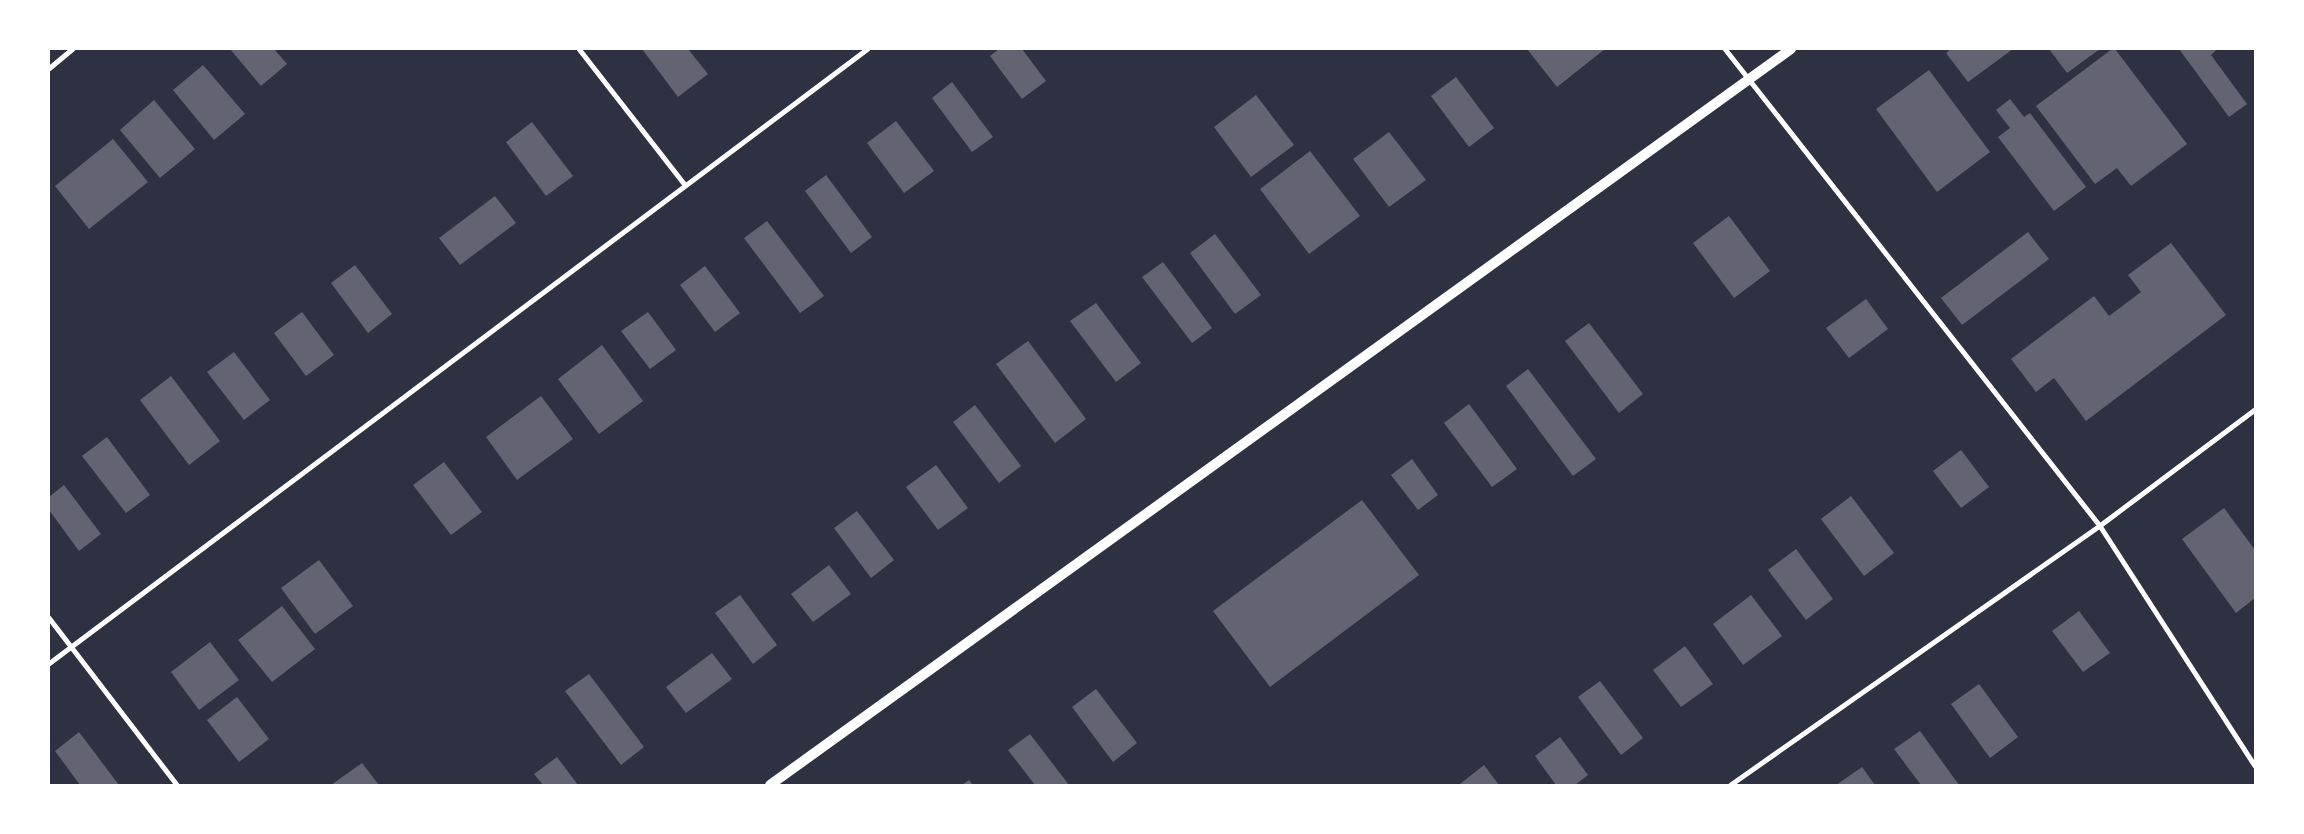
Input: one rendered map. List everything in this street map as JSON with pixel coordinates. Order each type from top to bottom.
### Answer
[{"type":"main road","points":[[770,785],[1791,49]]},
{"type":"street","points":[[49,68],[74,49]]},
{"type":"street","points":[[579,49],[685,185]]},
{"type":"street","points":[[49,664],[868,49]]},
{"type":"street","points":[[1725,49],[2100,526],[2255,766]]},
{"type":"street","points":[[1731,785],[2100,526],[2255,410]]},
{"type":"street","points":[[49,618],[177,785]]},
{"type":"building","points":[[230,49],[274,49],[287,64],[261,86]]},
{"type":"building","points":[[642,49],[688,49],[708,74],[678,97]]},
{"type":"building","points":[[999,49],[1022,49],[1046,81],[1022,99],[990,56]]},
{"type":"building","points":[[1527,49],[1605,49],[1557,87]]},
{"type":"building","points":[[1951,49],[2013,49],[1968,82],[1946,53]]},
{"type":"building","points":[[2049,49],[2100,49],[2067,73]]},
{"type":"building","points":[[2112,49],[2115,49],[2187,144],[2131,186],[2117,168],[2095,184],[2036,106]]},
{"type":"building","points":[[2179,49],[2217,49],[2211,55],[2247,104],[2229,117]]},
{"type":"building","points":[[203,65],[245,114],[214,140],[173,90]]},
{"type":"building","points":[[1929,70],[1990,152],[1937,192],[1876,109]]},
{"type":"building","points":[[1456,77],[1494,128],[1469,147],[1431,96]]},
{"type":"building","points":[[952,82],[993,137],[972,152],[932,98]]},
{"type":"building","points":[[1256,95],[1294,145],[1251,177],[1214,127]]},
{"type":"building","points":[[2010,99],[2024,117],[2030,113],[2086,187],[2054,211],[1998,137],[2010,128],[1996,110]]},
{"type":"building","points":[[154,100],[195,149],[160,178],[120,130]]},
{"type":"building","points":[[896,121],[934,171],[904,193],[867,143]]},
{"type":"building","points":[[532,122],[573,176],[546,196],[506,142]]},
{"type":"building","points":[[1389,132],[1426,180],[1389,207],[1353,159]]},
{"type":"building","points":[[113,139],[148,182],[89,229],[55,186]]},
{"type":"building","points":[[1310,151],[1360,216],[1309,254],[1260,189]]},
{"type":"building","points":[[826,175],[872,237],[851,253],[805,191]]},
{"type":"building","points":[[495,196],[516,223],[460,265],[439,238]]},
{"type":"building","points":[[1729,216],[1770,271],[1734,298],[1693,243]]},
{"type":"building","points":[[767,221],[824,296],[800,313],[744,238]]},
{"type":"building","points":[[2028,232],[2049,259],[1962,325],[1941,298]]},
{"type":"building","points":[[1215,234],[1261,295],[1235,314],[1190,253]]},
{"type":"building","points":[[2171,243],[2226,315],[2086,421],[2054,378],[2036,392],[2011,359],[2094,296],[2109,316],[2141,292],[2128,275]]},
{"type":"building","points":[[1163,262],[1212,328],[1192,343],[1142,277]]},
{"type":"building","points":[[355,265],[392,314],[368,333],[331,283]]},
{"type":"building","points":[[705,266],[740,313],[715,332],[680,285]]},
{"type":"building","points":[[1866,299],[1888,329],[1849,358],[1826,328]]},
{"type":"building","points":[[1096,303],[1141,363],[1116,382],[1070,321]]},
{"type":"building","points":[[302,312],[334,355],[306,376],[274,333]]},
{"type":"building","points":[[648,312],[676,350],[650,369],[621,331]]},
{"type":"building","points":[[1589,323],[1643,394],[1619,413],[1565,341]]},
{"type":"building","points":[[1028,341],[1086,419],[1055,443],[996,364]]},
{"type":"building","points":[[602,345],[643,401],[599,434],[558,379]]},
{"type":"building","points":[[234,352],[270,400],[244,420],[207,372]]},
{"type":"building","points":[[1528,369],[1596,459],[1573,476],[1506,386]]},
{"type":"building","points":[[171,376],[220,441],[189,465],[140,400]]},
{"type":"building","points":[[541,396],[573,439],[517,480],[486,437]]},
{"type":"building","points":[[1469,404],[1517,469],[1492,487],[1444,423]]},
{"type":"building","points":[[975,405],[1021,466],[999,483],[953,422]]},
{"type":"building","points":[[107,437],[150,495],[126,513],[82,456]]},
{"type":"building","points":[[1961,450],[1989,487],[1961,508],[1933,471]]},
{"type":"building","points":[[1412,459],[1438,495],[1418,510],[1391,475]]},
{"type":"building","points":[[444,462],[482,512],[451,535],[413,485]]},
{"type":"building","points":[[936,465],[968,508],[938,530],[906,487]]},
{"type":"building","points":[[64,485],[101,534],[79,551],[49,510],[49,497]]},
{"type":"building","points":[[1851,496],[1894,553],[1864,576],[1821,519]]},
{"type":"building","points":[[1362,500],[1419,575],[1270,687],[1213,611]]},
{"type":"building","points":[[2224,508],[2255,550],[2255,598],[2236,613],[2182,539]]},
{"type":"building","points":[[857,511],[894,560],[871,578],[834,528]]},
{"type":"building","points":[[1796,549],[1833,599],[1806,620],[1768,570]]},
{"type":"building","points":[[319,560],[353,606],[315,634],[281,588]]},
{"type":"building","points":[[829,565],[851,594],[813,622],[791,594]]},
{"type":"building","points":[[740,595],[777,645],[753,664],[715,613]]},
{"type":"building","points":[[1751,595],[1782,636],[1743,665],[1713,624]]},
{"type":"building","points":[[282,606],[315,649],[272,682],[238,640]]},
{"type":"building","points":[[2079,611],[2110,653],[2083,672],[2052,631]]},
{"type":"building","points":[[210,642],[239,680],[199,710],[171,672]]},
{"type":"building","points":[[1685,646],[1713,684],[1681,707],[1653,670]]},
{"type":"building","points":[[712,653],[732,679],[686,713],[666,687]]},
{"type":"building","points":[[589,674],[644,747],[621,765],[565,691]]},
{"type":"building","points":[[1600,681],[1643,738],[1621,755],[1578,697]]},
{"type":"building","points":[[1979,684],[2018,737],[1990,758],[1951,704]]},
{"type":"building","points":[[1096,689],[1137,743],[1113,762],[1072,707]]},
{"type":"building","points":[[237,697],[269,739],[239,762],[207,720]]},
{"type":"building","points":[[1920,731],[1959,785],[1921,785],[1894,749]]},
{"type":"building","points":[[79,732],[119,785],[80,785],[55,751]]},
{"type":"building","points":[[1030,734],[1069,785],[1035,785],[1008,750]]},
{"type":"building","points":[[1560,737],[1588,775],[1575,785],[1556,785],[1535,756]]},
{"type":"building","points":[[557,757],[578,785],[543,785],[534,774]]},
{"type":"building","points":[[362,763],[379,785],[331,785]]},
{"type":"building","points":[[1484,765],[1499,785],[1460,784]]},
{"type":"building","points":[[1862,767],[1875,785],[1836,785]]},
{"type":"building","points":[[969,780],[973,785],[962,785]]}]
